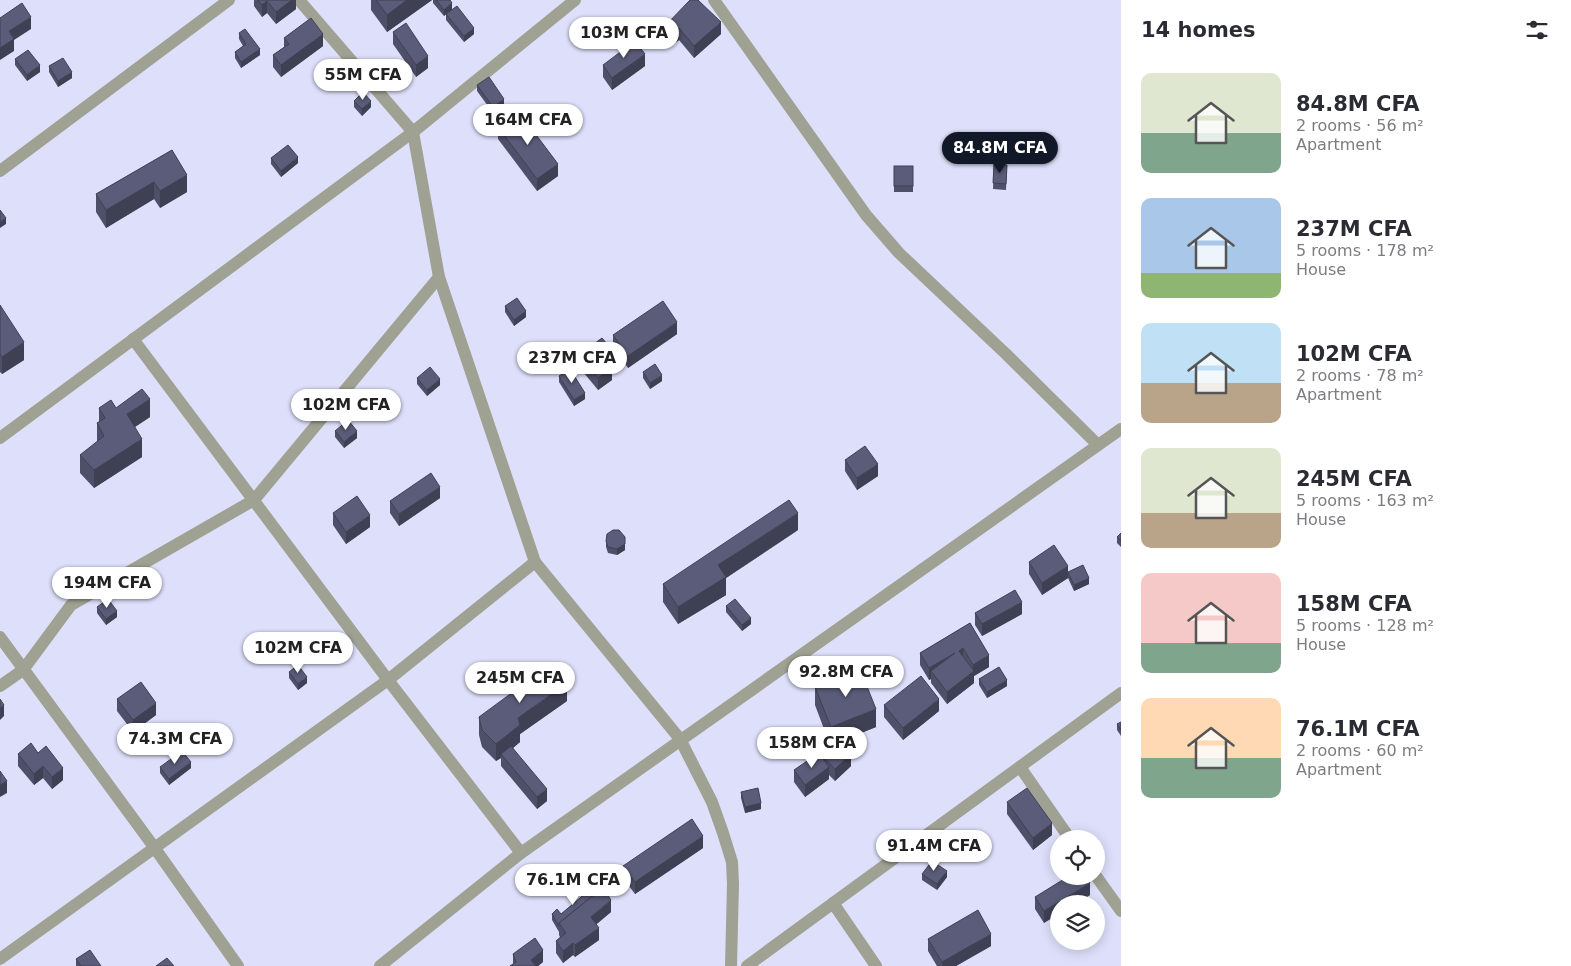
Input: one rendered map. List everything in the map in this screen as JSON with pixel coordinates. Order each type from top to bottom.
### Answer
[{"type":"street","points":[[0,171],[229,0]]},
{"type":"street","points":[[299,0],[413,132],[439,277],[535,562],[680,739],[712,802],[732,862],[734,884],[731,966]]},
{"type":"street","points":[[0,438],[413,132],[575,0]]},
{"type":"street","points":[[714,0],[866,215],[899,253],[1006,354],[1098,445]]},
{"type":"street","points":[[0,686],[23,670],[71,605],[254,500],[439,277]]},
{"type":"street","points":[[133,339],[388,680],[521,853]]},
{"type":"street","points":[[380,966],[521,853],[1121,429]]},
{"type":"street","points":[[0,959],[388,680],[535,562]]},
{"type":"street","points":[[0,637],[154,847],[238,966]]},
{"type":"street","points":[[747,966],[1121,693]]},
{"type":"street","points":[[1020,767],[1064,830]]},
{"type":"street","points":[[1102,885],[1121,911]]},
{"type":"street","points":[[833,903],[876,966]]},
{"type":"building","points":[[258,0],[292,0],[276,12],[267,1],[262,5]]},
{"type":"building","points":[[376,0],[407,0],[387,15]]},
{"type":"building","points":[[436,0],[450,0],[452,3],[444,10]]},
{"type":"building","points":[[690,0],[698,0],[721,22],[694,46],[679,28],[671,34],[665,26]]},
{"type":"building","points":[[22,3],[31,17],[9,31],[14,39],[0,48],[0,18]]},
{"type":"building","points":[[457,6],[474,28],[464,36],[446,14]]},
{"type":"building","points":[[311,18],[323,34],[281,65],[273,55],[289,44],[284,38]]},
{"type":"building","points":[[406,23],[428,56],[416,65],[393,32]]},
{"type":"building","points":[[245,29],[260,49],[241,62],[235,52],[246,44],[239,33]]},
{"type":"building","points":[[635,41],[645,54],[612,78],[603,65]]},
{"type":"building","points":[[28,50],[40,65],[27,75],[15,59]]},
{"type":"building","points":[[63,58],[72,72],[58,81],[49,66]]},
{"type":"building","points":[[489,77],[504,99],[493,107],[477,85]]},
{"type":"building","points":[[363,92],[371,101],[362,109],[354,101]]},
{"type":"building","points":[[519,112],[558,164],[537,179],[498,127]]},
{"type":"building","points":[[288,145],[298,157],[281,171],[271,158]]},
{"type":"building","points":[[172,150],[187,175],[160,191],[154,182],[106,210],[96,194]]},
{"type":"building","points":[[994,164],[1007,165],[1006,184],[993,183]]},
{"type":"building","points":[[894,166],[913,166],[913,186],[894,186]]},
{"type":"building","points":[[0,210],[6,218],[0,222]]},
{"type":"building","points":[[517,298],[526,311],[514,320],[505,306]]},
{"type":"building","points":[[663,301],[677,322],[628,356],[613,335]]},
{"type":"building","points":[[0,305],[24,342],[2,357],[0,354]]},
{"type":"building","points":[[602,338],[613,351],[605,358],[612,368],[598,378],[579,355]]},
{"type":"building","points":[[655,364],[662,375],[650,383],[643,372]]},
{"type":"building","points":[[430,367],[440,379],[427,390],[417,378]]},
{"type":"building","points":[[570,369],[585,393],[574,400],[559,376]]},
{"type":"building","points":[[142,389],[150,399],[127,414],[142,439],[94,470],[80,455],[104,436],[97,423],[105,418],[99,408],[111,400],[116,408]]},
{"type":"building","points":[[348,420],[357,431],[344,442],[335,431]]},
{"type":"building","points":[[865,446],[878,464],[857,478],[845,460]]},
{"type":"building","points":[[431,473],[440,487],[399,514],[390,501]]},
{"type":"building","points":[[357,496],[370,515],[346,532],[333,513]]},
{"type":"building","points":[[789,500],[798,513],[718,565],[726,577],[678,607],[663,584]]},
{"type":"building","points":[[613,530],[619,530],[625,537],[625,544],[617,549],[608,547],[606,541],[607,534]]},
{"type":"building","points":[[1121,533],[1121,541],[1117,537]]},
{"type":"building","points":[[1054,545],[1068,566],[1042,583],[1029,562]]},
{"type":"building","points":[[1083,565],[1089,578],[1074,585],[1068,572]]},
{"type":"building","points":[[1015,590],[1022,602],[982,624],[975,613]]},
{"type":"building","points":[[108,599],[117,611],[106,619],[97,607]]},
{"type":"building","points":[[735,599],[751,618],[742,625],[726,606]]},
{"type":"building","points":[[970,623],[989,655],[973,665],[963,648],[959,651],[974,671],[947,692],[931,671],[955,653],[929,668],[920,653]]},
{"type":"building","points":[[551,664],[567,683],[518,718],[520,725],[496,744],[482,730],[479,717]]},
{"type":"building","points":[[298,665],[307,677],[298,684],[289,672]]},
{"type":"building","points":[[999,667],[1007,680],[987,692],[979,679]]},
{"type":"building","points":[[860,669],[876,709],[831,727],[815,687]]},
{"type":"building","points":[[921,676],[939,699],[903,728],[884,705]]},
{"type":"building","points":[[141,682],[156,703],[133,720],[117,699]]},
{"type":"building","points":[[0,699],[4,705],[0,708]]},
{"type":"building","points":[[1121,722],[1121,730],[1117,724]]},
{"type":"building","points":[[826,728],[851,754],[835,769],[810,743]]},
{"type":"building","points":[[31,743],[38,753],[46,746],[63,768],[52,777],[43,766],[34,774],[18,754]]},
{"type":"building","points":[[511,746],[547,789],[537,797],[501,754]]},
{"type":"building","points":[[182,751],[191,762],[169,779],[160,767]]},
{"type":"building","points":[[819,753],[829,767],[805,785],[794,770]]},
{"type":"building","points":[[0,771],[7,781],[0,785]]},
{"type":"building","points":[[758,788],[761,803],[745,807],[741,792]]},
{"type":"building","points":[[1027,788],[1052,823],[1033,838],[1007,802]]},
{"type":"building","points":[[692,819],[703,836],[635,882],[623,866]]},
{"type":"building","points":[[932,861],[947,871],[937,884],[922,874]]},
{"type":"building","points":[[1054,885],[1087,885],[1070,895],[1050,895],[1050,907],[1044,911],[1035,897]]},
{"type":"building","points":[[593,887],[597,892],[559,923],[559,926],[552,914],[557,909],[561,914]]},
{"type":"building","points":[[603,888],[611,900],[591,917],[599,928],[563,951],[556,941],[566,933],[559,923]]},
{"type":"building","points":[[978,910],[991,934],[942,962],[928,939]]},
{"type":"building","points":[[535,938],[543,950],[531,960],[536,966],[510,966],[516,962],[513,954]]},
{"type":"building","points":[[90,950],[101,966],[81,966],[76,959]]},
{"type":"building","points":[[167,958],[174,966],[156,966]]}]
